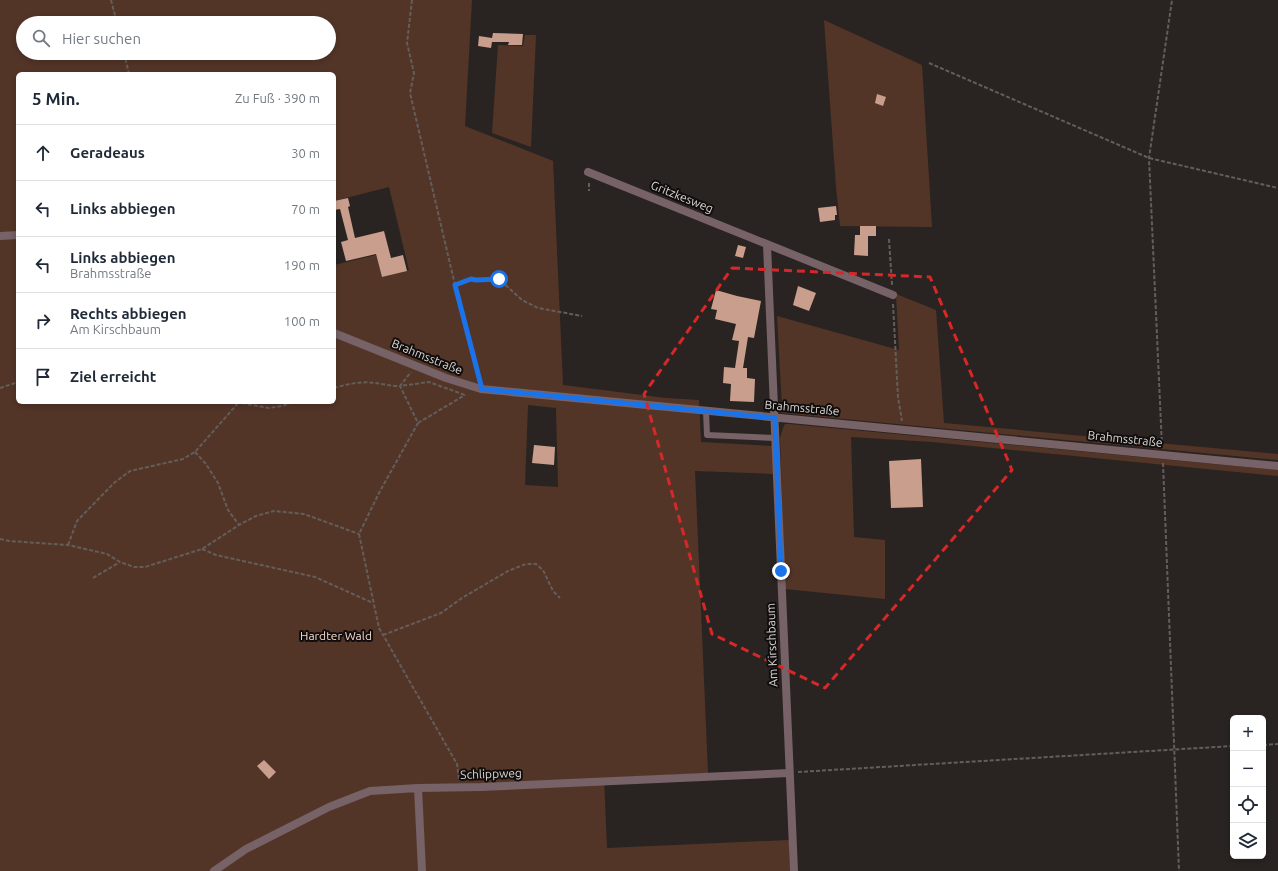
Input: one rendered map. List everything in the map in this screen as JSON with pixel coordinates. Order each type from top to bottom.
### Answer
[{"type":"street","name":"Gritzkesweg","points":[[588,172],[893,295]]},
{"type":"street","points":[[0,236],[16,235]]},
{"type":"street","points":[[768,245],[775,418]]},
{"type":"street","name":"Brahmsstraße","points":[[336,334],[417,365],[446,378],[478,389],[1278,466]]},
{"type":"street","name":"Am Kirschbaum","points":[[775,418],[794,871]]},
{"type":"street","name":"Schlippweg","points":[[214,871],[246,849],[329,807],[370,791],[789,773]]},
{"type":"street","points":[[418,788],[422,871]]},
{"type":"lane","points":[[706,411],[707,435],[776,438]]},
{"type":"path","points":[[111,0],[115,16]]},
{"type":"path","points":[[412,0],[407,43],[414,73],[410,93],[478,389],[418,423],[359,534],[379,628],[457,764],[460,788]]},
{"type":"path","points":[[1172,0],[1150,158],[1179,871]]},
{"type":"path","points":[[126,60],[129,72]]},
{"type":"path","points":[[929,63],[1150,158],[1278,188]]},
{"type":"path","points":[[889,239],[898,397],[903,430]]},
{"type":"path","points":[[455,285],[471,279],[499,279],[522,300],[538,308],[582,316]]},
{"type":"path","points":[[400,386],[417,365]]},
{"type":"path","points":[[336,388],[358,383],[400,386],[429,382],[465,395]]},
{"type":"path","points":[[0,388],[16,383]]},
{"type":"path","points":[[400,386],[418,423]]},
{"type":"path","points":[[68,545],[77,521],[114,483],[130,471],[183,459],[196,452],[236,404]]},
{"type":"path","points":[[248,404],[269,408],[288,404]]},
{"type":"path","points":[[196,452],[206,464],[218,483],[228,510],[240,524]]},
{"type":"path","points":[[0,539],[16,542],[68,545],[108,554],[120,562],[134,567],[145,567],[202,549],[240,524],[256,516],[274,510],[304,514],[359,534]]},
{"type":"path","points":[[202,549],[216,556],[315,577],[373,603]]},
{"type":"path","points":[[93,578],[120,562]]},
{"type":"path","points":[[383,635],[441,613],[462,598],[508,571],[526,564],[536,564],[543,570],[553,591],[560,598]]},
{"type":"path","points":[[1266,744],[1278,744]]},
{"type":"path","points":[[789,773],[1230,746]]},
{"type":"highlighted area","points":[[732,268],[930,277],[1012,470],[825,688],[712,634],[644,394]]},
{"type":"green space","name":"Hardter Wald","points":[[0,0],[472,0],[465,126],[553,161],[563,385],[666,398],[699,400],[701,442],[772,446],[774,474],[695,471],[708,773],[604,778],[607,848],[789,840],[790,871],[0,871]],"holes":[[[528,405],[556,408],[558,487],[525,485]]]},
{"type":"green space","points":[[824,20],[922,65],[932,227],[840,226]]},
{"type":"green space","points":[[525,35],[536,35],[531,147],[492,133],[498,45],[523,46]]},
{"type":"green space","points":[[896,294],[936,310],[944,423],[1278,454],[1278,460],[781,413],[778,406],[782,406],[777,316],[899,350]]},
{"type":"green space","points":[[785,424],[1278,470],[1278,476],[932,442],[851,437],[854,537],[885,540],[885,599],[785,589],[780,438]]},
{"type":"building","points":[[493,33],[523,34],[522,45],[508,45],[509,42],[492,42],[491,48],[478,46],[479,36],[492,38]]},
{"type":"building","points":[[877,94],[886,97],[883,106],[875,103]]},
{"type":"building","points":[[348,198],[350,206],[348,207],[355,238],[384,231],[391,258],[403,255],[407,271],[382,277],[376,254],[346,261],[341,242],[348,240],[340,209],[336,210],[336,201]]},
{"type":"building","points":[[836,206],[837,215],[835,215],[835,220],[820,222],[818,208]]},
{"type":"building","points":[[860,226],[876,226],[876,236],[868,236],[868,256],[854,255],[855,235],[860,235]]},
{"type":"building","points":[[738,245],[746,247],[743,258],[735,256]]},
{"type":"building","points":[[798,286],[816,293],[809,311],[793,305]]},
{"type":"building","points":[[716,290],[761,301],[754,338],[748,337],[743,368],[747,368],[747,378],[755,379],[754,402],[730,401],[731,384],[723,383],[724,367],[735,368],[739,341],[732,340],[736,324],[715,319],[717,310],[711,309]]},
{"type":"building","points":[[534,445],[555,447],[554,465],[532,463]]},
{"type":"building","points":[[921,459],[923,507],[891,508],[889,461]]},
{"type":"building","points":[[264,760],[276,772],[269,779],[257,766]]},
{"type":"route","points":[[499,279],[471,279],[455,285],[482,389],[775,418],[781,571]]}]
